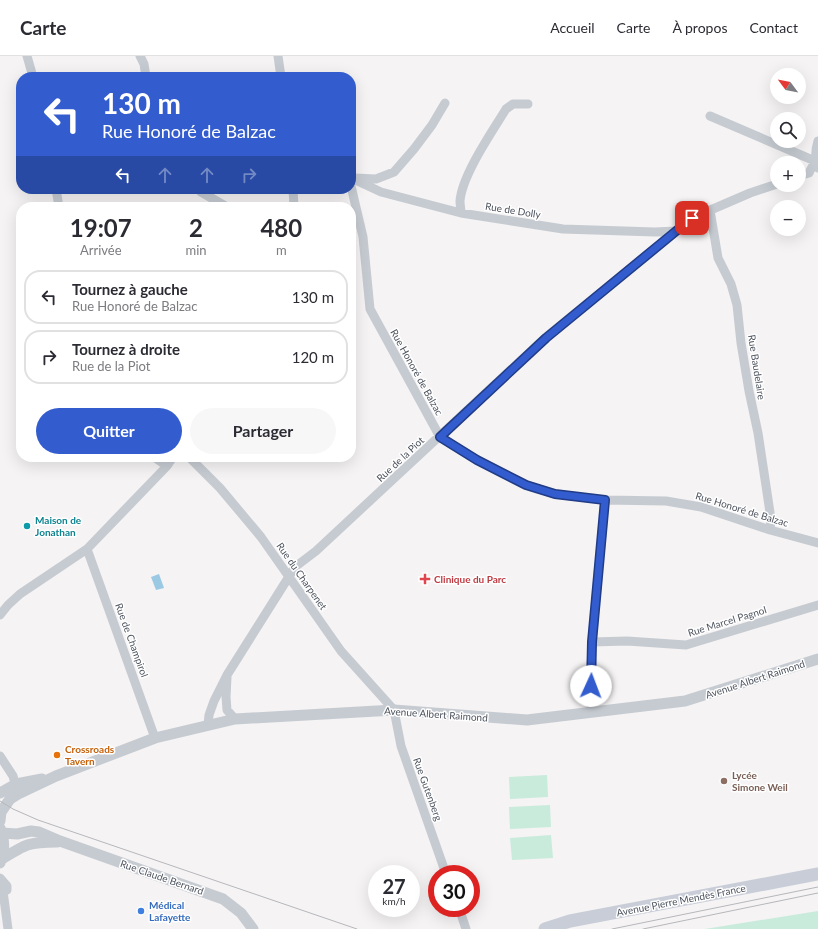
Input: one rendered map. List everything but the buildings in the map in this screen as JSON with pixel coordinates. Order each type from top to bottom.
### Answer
[{"type":"main road","name":"Avenue Pierre Mendès France","points":[[545,929],[570,921],[818,874]]},
{"type":"street","points":[[27,56],[31,72]]},
{"type":"street","points":[[140,56],[144,64],[145,72]]},
{"type":"street","points":[[278,56],[280,72]]},
{"type":"street","points":[[356,178],[376,178],[394,172],[432,125],[445,103]]},
{"type":"street","points":[[461,213],[460,200],[466,178],[506,109],[513,104],[528,104]]},
{"type":"street","points":[[710,116],[816,164]]},
{"type":"street","points":[[806,174],[809,173],[816,164],[815,149],[818,141]]},
{"type":"street","name":"Rue de Dolly","points":[[356,180],[382,192],[461,213],[563,229],[655,232],[676,231]]},
{"type":"street","name":"Rue de la Piot","points":[[208,725],[209,715],[214,701],[227,675],[295,567],[316,551],[546,338],[692,218],[750,193],[770,186]]},
{"type":"street","points":[[204,194],[218,202]]},
{"type":"street","name":"Rue Honoré de Balzac","points":[[356,207],[363,237],[370,309],[440,437],[477,460],[526,485],[555,494],[605,500],[666,501],[702,507],[770,530],[818,543]]},
{"type":"street","name":"Rue Baudelaire","points":[[710,210],[718,258],[731,284],[738,305],[741,343],[758,433],[771,519],[770,530]]},
{"type":"street","points":[[161,462],[167,466]]},
{"type":"street","points":[[0,615],[4,602],[20,594],[87,550],[170,462]]},
{"type":"street","name":"Rue du Charpenet","points":[[194,462],[234,504],[261,538],[341,651],[394,710]]},
{"type":"street","points":[[592,712],[590,701],[592,642],[605,500]]},
{"type":"street","name":"Rue de Champirol","points":[[87,550],[155,738]]},
{"type":"street","name":"Rue Marcel Pagnol","points":[[592,642],[627,641],[686,645],[818,605]]},
{"type":"street","name":"Avenue Albert Raimond","points":[[0,793],[17,789],[24,782],[56,776],[155,738],[235,719],[394,710],[527,720],[685,701],[818,659]]},
{"type":"street","name":"Rue de la Piot","points":[[227,675],[227,710],[235,719]]},
{"type":"street","name":"Rue Gutenberg","points":[[394,710],[401,746],[443,865]]},
{"type":"street","points":[[0,756],[13,776],[17,789],[2,812],[0,821]]},
{"type":"street","points":[[1,830],[4,847],[1,861]]},
{"type":"street","name":"Rue Claude Bernard","points":[[1,830],[17,834],[32,831],[40,832],[60,842],[223,899],[242,913],[253,929]]},
{"type":"street","name":"Rue Claude Bernard","points":[[1,861],[28,844],[37,842],[60,842]]},
{"type":"street","points":[[0,878],[5,883],[7,888],[4,897]]},
{"type":"street","points":[[0,887],[3,889],[8,929]]},
{"type":"street","points":[[461,917],[466,929]]},
{"type":"green space","points":[[547,775],[548,797],[510,799],[509,777]]},
{"type":"green space","points":[[550,805],[551,827],[510,829],[509,807]]},
{"type":"green space","points":[[551,835],[553,858],[512,860],[510,838]]},
{"type":"green space","points":[[818,911],[818,929],[705,929]]},
{"type":"water","points":[[159,574],[164,588],[156,590],[151,577]]},
{"type":"tram line","points":[[0,801],[13,809],[38,820],[357,929]]},
{"type":"tram line","points":[[612,929],[818,887]]},
{"type":"tram line","points":[[643,929],[818,893]]},
{"type":"place","name":"Maison de Jonathan","points":[[27,526]]},
{"type":"place","name":"Clinique du Parc","points":[[425,579]]},
{"type":"place","name":"Crossroads Tavern","points":[[57,755]]},
{"type":"place","name":"Lycée Simone Weil","points":[[724,781]]},
{"type":"place","name":"Médical Lafayette","points":[[141,911]]},
{"type":"route","points":[[591,686],[592,642],[605,500],[555,494],[526,485],[477,460],[440,437],[546,338],[692,218]]}]
